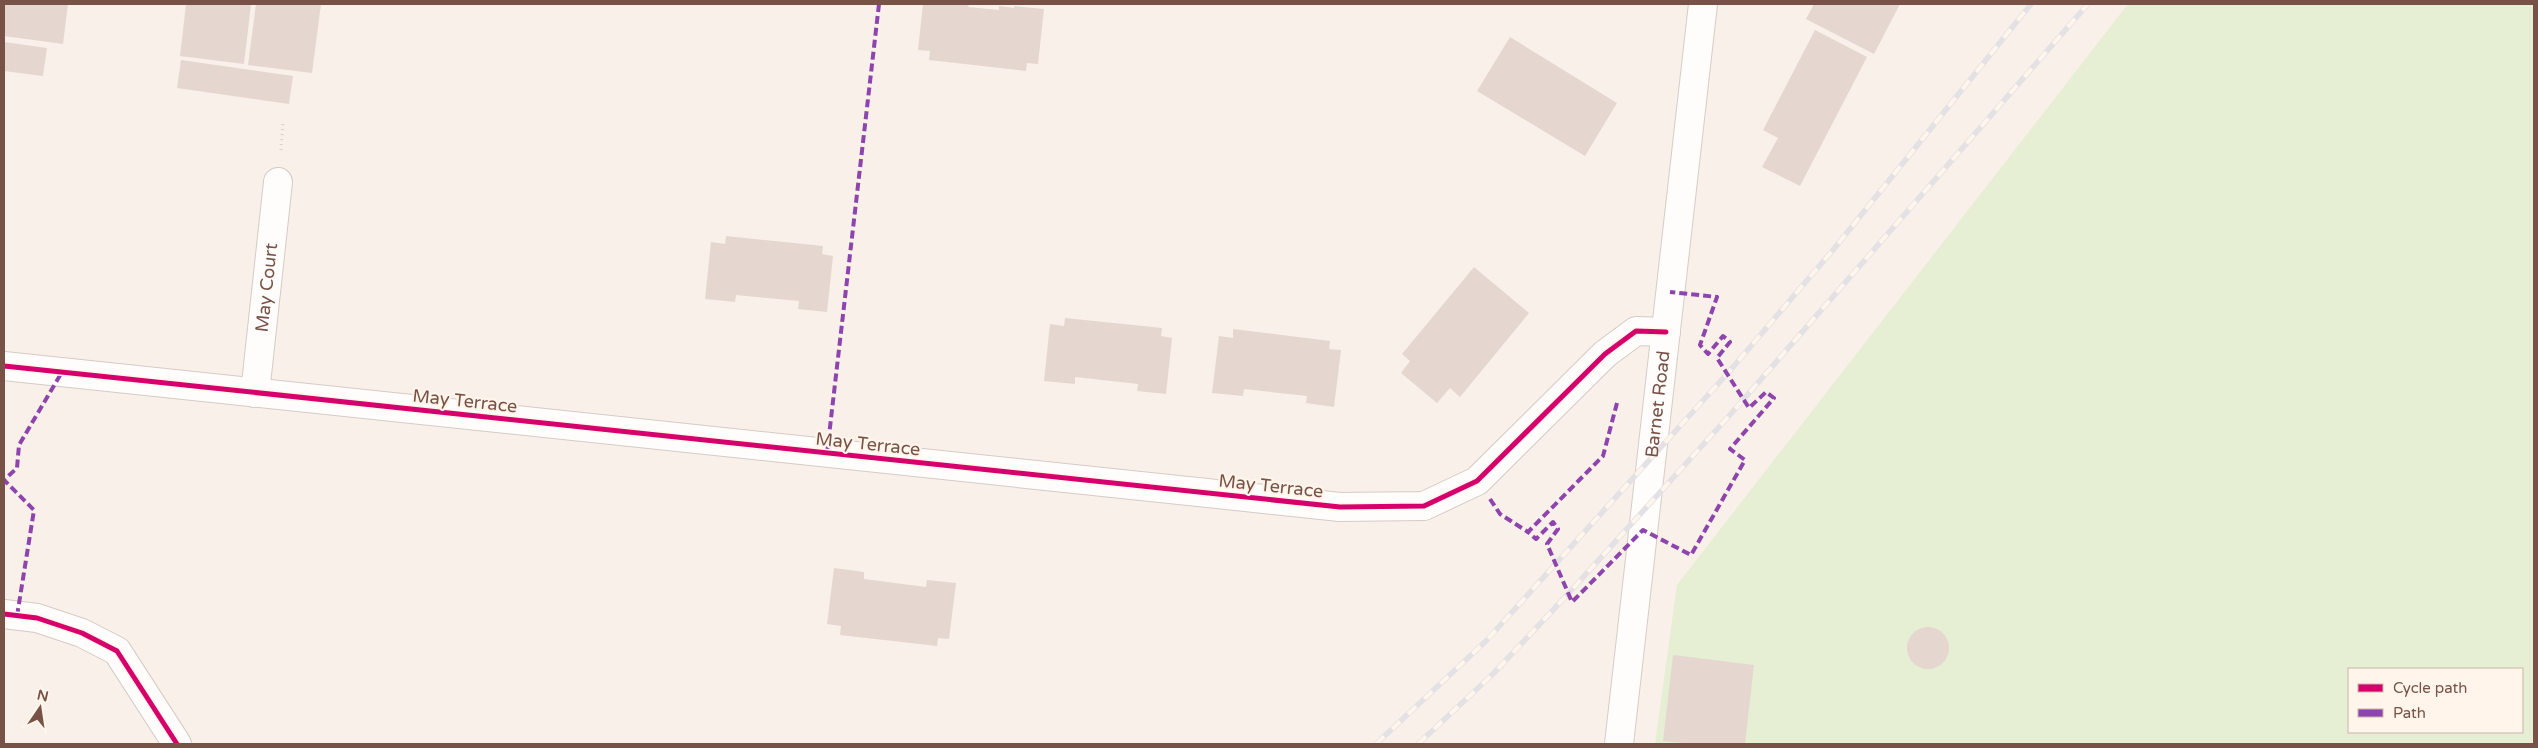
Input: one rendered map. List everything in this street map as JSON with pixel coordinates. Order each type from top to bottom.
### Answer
[{"type":"street","name":"Barnet Road","points":[[1619,744],[1703,4]]},
{"type":"street","name":"May Court","points":[[255,393],[278,182]]},
{"type":"street","name":"May Terrace","points":[[4,366],[1340,507],[1424,506],[1477,481],[1605,354],[1636,331],[1666,332]]},
{"type":"street","points":[[4,614],[37,618],[82,634],[117,651],[177,744]]},
{"type":"green space","points":[[2128,4],[2534,4],[2534,744],[1655,744],[1677,585]]},
{"type":"building","points":[[4,4],[68,4],[63,44],[4,36]]},
{"type":"building","points":[[186,4],[251,4],[244,64],[180,56]]},
{"type":"building","points":[[256,4],[321,4],[312,73],[248,65]]},
{"type":"building","points":[[923,4],[969,4],[968,7],[999,10],[999,6],[1044,9],[1038,64],[1027,63],[1026,71],[929,60],[930,51],[918,50]]},
{"type":"building","points":[[1814,4],[1900,4],[1874,54],[1806,19]]},
{"type":"building","points":[[1815,30],[1867,57],[1800,186],[1762,167],[1778,138],[1763,130]]},
{"type":"building","points":[[1510,37],[1617,103],[1585,156],[1477,91]]},
{"type":"building","points":[[4,42],[47,48],[43,76],[4,71]]},
{"type":"building","points":[[181,60],[293,76],[289,104],[177,88]]},
{"type":"building","points":[[726,236],[823,246],[822,254],[833,256],[827,312],[798,309],[799,301],[736,295],[735,302],[705,299],[711,242],[725,244]]},
{"type":"building","points":[[1474,267],[1529,313],[1460,397],[1450,388],[1437,403],[1401,373],[1410,361],[1402,354]]},
{"type":"building","points":[[1065,318],[1162,328],[1161,336],[1172,338],[1166,394],[1137,391],[1138,384],[1075,377],[1075,384],[1044,381],[1050,324],[1064,326]]},
{"type":"building","points":[[1233,329],[1330,341],[1329,349],[1341,350],[1334,407],[1306,403],[1307,396],[1244,389],[1243,396],[1212,393],[1219,336],[1233,338]]},
{"type":"building","points":[[834,568],[864,572],[864,579],[926,587],[927,580],[956,583],[949,639],[938,638],[937,646],[840,635],[841,626],[827,624]]},
{"type":"building","points":[[1932,627],[1940,630],[1946,636],[1949,648],[1946,660],[1940,666],[1924,669],[1916,666],[1910,660],[1907,644],[1910,636],[1916,630]]},
{"type":"building","points":[[1673,655],[1754,665],[1745,744],[1694,744],[1663,741]]},
{"type":"railway","points":[[1376,744],[1486,641],[1727,374],[1833,250],[2031,4]]},
{"type":"railway","points":[[1418,744],[1493,674],[1568,594],[1729,416],[2088,4]]},
{"type":"marked path","points":[[827,453],[879,4]]},
{"type":"marked path","points":[[1617,403],[1603,456],[1528,532],[1536,539],[1553,522],[1558,529],[1547,544],[1572,602],[1643,530],[1691,555],[1745,460],[1730,449],[1774,398],[1766,392],[1749,408],[1717,358],[1730,342],[1723,336],[1708,354],[1700,345],[1717,297],[1670,292]]},
{"type":"marked path","points":[[17,616],[34,510],[4,480],[17,468],[19,445],[62,372]]},
{"type":"marked path","points":[[1490,499],[1500,514],[1528,532]]},
{"type":"cycle path","points":[[4,366],[1340,507],[1424,506],[1477,481],[1605,354],[1636,331],[1666,332]]},
{"type":"cycle path","points":[[4,614],[37,618],[82,633],[117,651],[177,744]]}]
